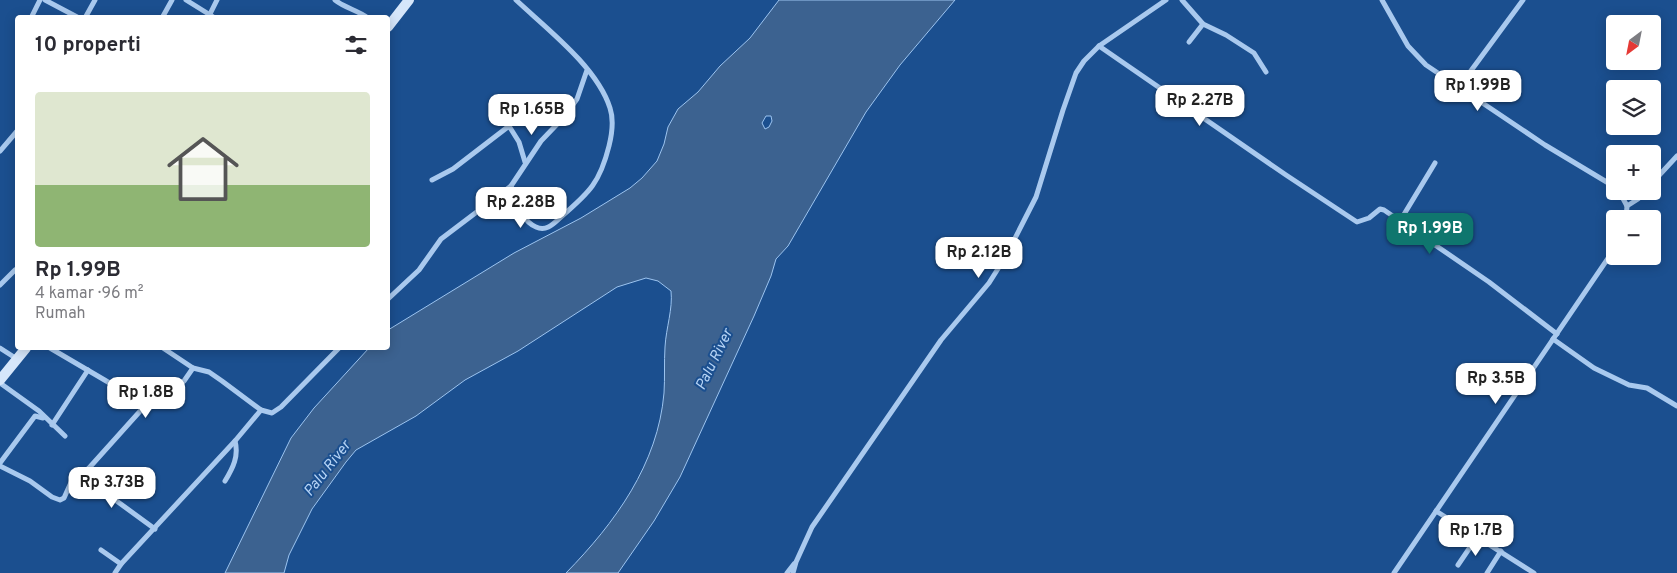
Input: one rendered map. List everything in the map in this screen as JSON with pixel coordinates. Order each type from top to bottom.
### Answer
[{"type":"main road","points":[[390,24],[409,0]]},
{"type":"main road","points":[[0,382],[24,350]]},
{"type":"street","points":[[32,15],[40,0]]},
{"type":"street","points":[[46,0],[74,15]]},
{"type":"street","points":[[87,15],[95,0]]},
{"type":"street","points":[[164,15],[172,0]]},
{"type":"street","points":[[186,0],[210,15]]},
{"type":"street","points":[[212,15],[217,0]]},
{"type":"street","points":[[335,0],[346,8],[354,9],[363,15]]},
{"type":"street","points":[[511,186],[520,210],[529,223],[544,229],[572,207],[599,180],[608,159],[612,119],[606,99],[587,70],[555,35],[516,0]]},
{"type":"street","points":[[793,573],[812,527],[941,340],[989,283],[1006,256],[1036,197],[1076,73],[1090,52],[1166,0]]},
{"type":"street","points":[[1182,0],[1203,24],[1254,52],[1266,72]]},
{"type":"street","points":[[1382,0],[1413,52],[1426,64],[1545,145],[1606,182]]},
{"type":"street","points":[[1459,87],[1522,0]]},
{"type":"street","points":[[1189,42],[1203,24]]},
{"type":"street","points":[[1100,46],[1357,222],[1370,218],[1380,209],[1384,210],[1489,282],[1594,368],[1629,385],[1647,388],[1677,406]]},
{"type":"street","points":[[390,297],[419,270],[441,239],[511,186],[540,141],[564,118],[577,99],[587,70]]},
{"type":"street","points":[[432,180],[453,169],[509,126],[519,142],[525,162]]},
{"type":"street","points":[[0,151],[15,134]]},
{"type":"street","points":[[1661,173],[1677,156]]},
{"type":"street","points":[[1400,221],[1435,163]]},
{"type":"street","points":[[1624,200],[1627,210]]},
{"type":"street","points":[[1627,206],[1636,200]]},
{"type":"street","points":[[1394,573],[1606,261]]},
{"type":"street","points":[[0,285],[15,270]]},
{"type":"street","points":[[0,348],[17,358]]},
{"type":"street","points":[[53,350],[125,392]]},
{"type":"street","points":[[166,350],[193,368],[208,372],[261,410],[272,413],[337,350]]},
{"type":"street","points":[[44,418],[35,416],[0,465],[30,481],[58,500],[64,498],[73,478],[81,475],[146,403],[158,394],[184,381],[193,368]]},
{"type":"street","points":[[52,425],[88,370]]},
{"type":"street","points":[[0,382],[39,410],[44,418],[65,436]]},
{"type":"street","points":[[115,573],[121,564],[235,442],[261,410]]},
{"type":"street","points":[[225,481],[236,459],[235,442]]},
{"type":"street","points":[[81,475],[155,529]]},
{"type":"street","points":[[1436,511],[1534,573]]},
{"type":"street","points":[[1458,565],[1477,537]]},
{"type":"street","points":[[101,550],[121,564]]},
{"type":"street","points":[[1487,573],[1501,551]]},
{"type":"street","points":[[787,573],[796,562]]},
{"type":"street","points":[[1522,573],[1526,567]]},
{"type":"water","name":"Palu River","points":[[779,0],[955,0],[900,65],[866,112],[788,246],[776,259],[754,316],[680,477],[654,521],[618,573],[566,573],[601,534],[631,491],[653,444],[660,419],[664,393],[665,347],[671,291],[658,281],[646,278],[617,287],[518,351],[465,380],[416,416],[356,450],[312,509],[289,555],[284,573],[225,573],[291,438],[314,408],[367,350],[390,350],[390,329],[514,253],[581,218],[630,188],[657,161],[668,127],[678,109],[698,92],[720,66],[750,38]],"holes":[[[766,116],[771,116],[772,121],[769,127],[765,129],[762,123]]]}]
